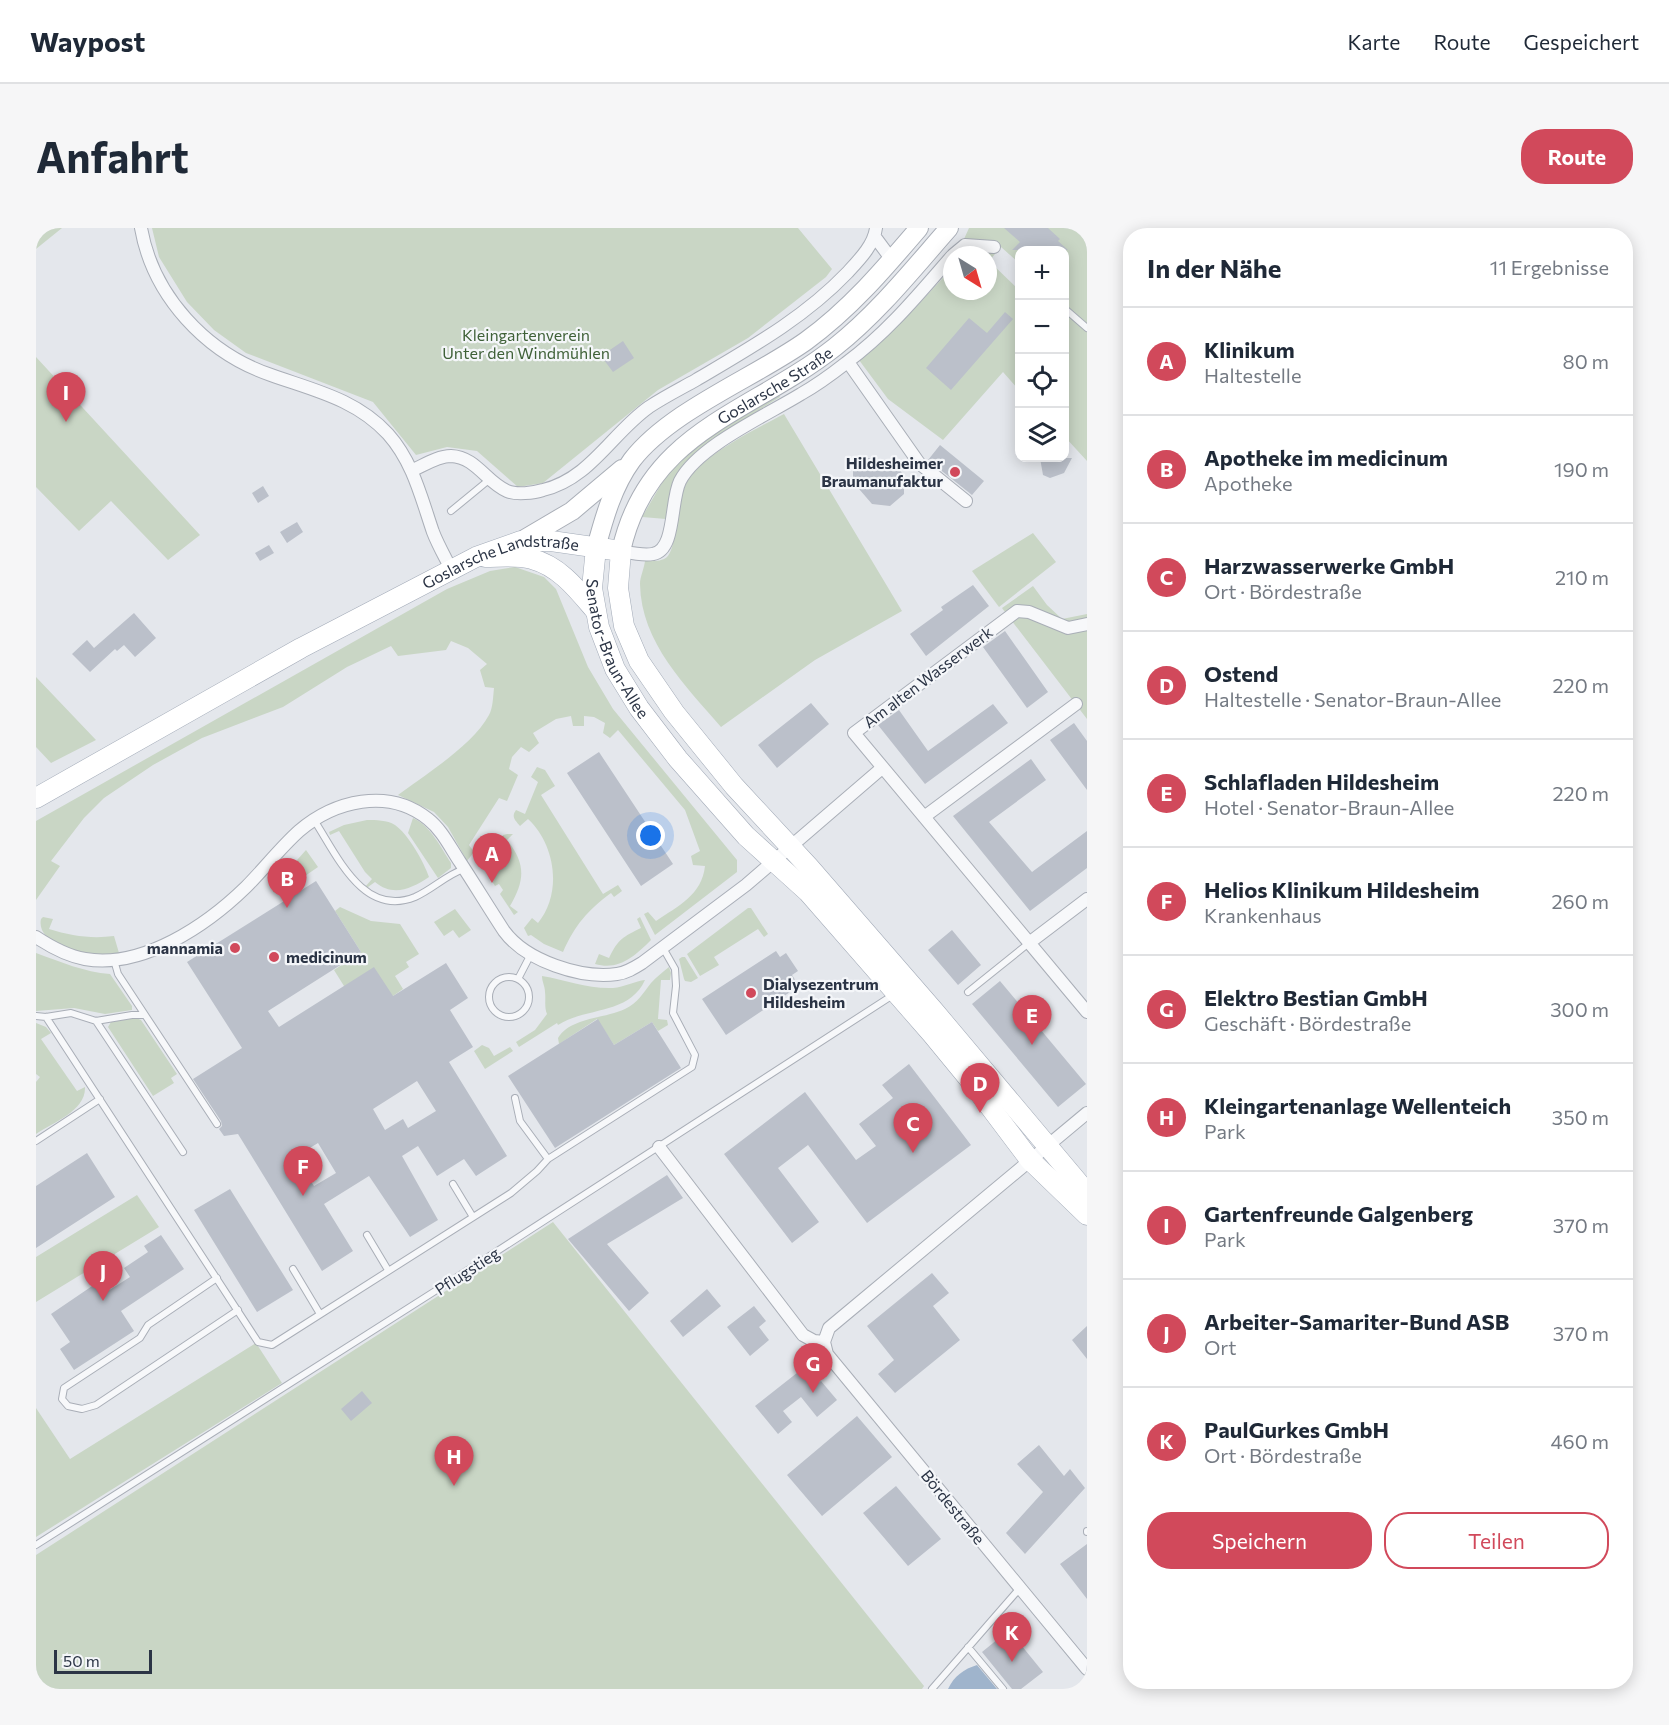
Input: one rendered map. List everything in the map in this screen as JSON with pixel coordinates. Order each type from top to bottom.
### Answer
[{"type":"main road","name":"Goslarsche Landstraße","points":[[36,798],[301,648],[477,557],[521,541],[596,548],[607,508],[632,460],[670,425],[776,360],[824,327],[864,291],[919,228]]},
{"type":"main road","name":"Goslarsche Straße","points":[[621,551],[629,521],[643,493],[675,452],[702,430],[793,375],[835,346],[874,311],[949,228]]},
{"type":"main road","points":[[521,541],[579,506],[632,460]]},
{"type":"main road","name":"Senator-Braun-Allee","points":[[1087,1193],[791,846],[734,786],[701,747],[639,661],[630,643],[620,608],[618,588],[621,551],[596,548],[592,588],[594,609],[606,649],[615,669],[639,708],[678,759],[746,836],[808,892],[896,993],[958,1065],[1030,1160],[1087,1215]]},
{"type":"main road","points":[[477,557],[532,559],[555,569],[594,609]]},
{"type":"street","points":[[141,228],[162,286],[202,336],[229,356],[255,369],[343,399],[366,414],[387,433],[413,470],[434,534],[451,569]]},
{"type":"street","points":[[413,470],[448,456],[464,458],[508,492],[525,493],[544,490],[575,476],[592,463],[624,428],[648,407],[757,344],[823,298],[859,261],[876,232],[892,260]]},
{"type":"street","points":[[964,246],[980,246]]},
{"type":"street","points":[[621,551],[651,555],[660,551],[669,538],[672,505],[680,482],[694,461],[719,443],[805,392],[848,362],[883,332],[943,267]]},
{"type":"street","points":[[848,362],[919,463],[966,501]]},
{"type":"street","name":"Am alten Wasserwerk","points":[[1087,624],[1062,627],[1023,611],[1017,611],[854,733],[1087,1012]]},
{"type":"street","points":[[924,817],[1076,704]]},
{"type":"street","points":[[36,937],[78,957],[94,960],[114,959],[160,946],[207,921],[246,887],[294,835],[314,820],[352,803],[380,800],[401,804],[415,810],[434,825],[509,937],[531,954],[556,966],[600,975],[618,974],[642,963],[746,885],[882,768]]},
{"type":"street","points":[[1029,943],[1087,899]]},
{"type":"street","points":[[659,1147],[803,1335],[814,1341],[824,1342],[829,1328],[1087,1113]]},
{"type":"street","name":"Bördestraße","points":[[824,1342],[827,1354],[1087,1669]]},
{"type":"lane","points":[[1069,312],[1087,328]]},
{"type":"lane","points":[[451,511],[490,478]]},
{"type":"lane","points":[[314,820],[349,875],[370,895],[395,901],[409,898],[464,869]]},
{"type":"lane","points":[[968,992],[1029,943]]},
{"type":"lane","points":[[46,1017],[258,1342],[272,1345],[511,1193],[548,1159],[692,1067],[695,1054],[673,1013],[675,969],[662,947]]},
{"type":"lane","points":[[518,979],[531,954]]},
{"type":"lane","points":[[114,959],[118,974],[217,1124]]},
{"type":"lane","points":[[512,977],[518,979],[527,988],[529,1001],[517,1016],[504,1017],[498,1014],[490,1004],[490,990],[499,980],[512,977]]},
{"type":"lane","name":"Pflugstieg","points":[[36,1545],[896,993]]},
{"type":"lane","points":[[36,1016],[46,1017],[70,1013],[96,1021],[144,1015]]},
{"type":"lane","points":[[96,1021],[183,1152]]},
{"type":"lane","points":[[515,1098],[520,1121],[548,1159]]},
{"type":"lane","points":[[36,1141],[100,1099]]},
{"type":"lane","points":[[453,1184],[472,1217]]},
{"type":"lane","points":[[367,1235],[388,1270]]},
{"type":"lane","points":[[293,1269],[320,1314]]},
{"type":"lane","points":[[217,1278],[148,1325],[140,1338],[64,1388],[62,1399],[68,1406],[75,1408],[82,1409],[96,1405],[238,1311]]},
{"type":"lane","points":[[932,1689],[1020,1588]]},
{"type":"lane","points":[[968,1647],[1003,1689]]},
{"type":"green space","points":[[36,228],[62,228],[36,249]]},
{"type":"green space","name":"Kleingartenverein Unter den Windmühlen","points":[[152,228],[798,228],[832,269],[826,277],[748,338],[658,390],[543,483],[518,487],[477,451],[447,447],[416,455],[373,402],[246,353],[214,330],[187,302],[159,257]]},
{"type":"green space","points":[[969,228],[1087,228],[1087,324],[1069,308],[1069,246],[1015,246],[1015,259],[1001,247],[997,252],[997,246],[965,246],[964,239]]},
{"type":"green space","points":[[997,269],[1015,286],[1015,386],[1003,372],[943,440],[888,399],[859,360],[916,307],[943,278],[943,300],[997,300]]},
{"type":"green space","points":[[1069,314],[1087,330],[1087,461],[1069,441]]},
{"type":"green space","points":[[36,357],[200,535],[168,560],[111,501],[79,531],[36,487]]},
{"type":"green space","points":[[779,393],[780,397],[712,439],[696,453],[671,490],[666,519],[642,517],[666,476],[694,446]]},
{"type":"green space","points":[[784,414],[902,611],[815,660],[721,727],[680,679],[657,644],[642,605],[641,579],[645,561],[662,560],[670,552],[684,490],[694,472],[717,453]]},
{"type":"green space","points":[[1033,533],[1056,562],[999,607],[972,571]]},
{"type":"green space","points":[[515,567],[544,577],[556,589],[588,667],[613,709],[737,860],[737,872],[655,935],[644,914],[648,912],[656,921],[688,899],[699,885],[705,866],[693,865],[691,856],[700,851],[685,810],[618,730],[610,738],[603,733],[605,723],[594,717],[584,716],[584,726],[573,726],[571,716],[556,719],[533,733],[539,743],[529,752],[521,747],[512,757],[509,769],[518,775],[507,801],[499,798],[469,845],[474,852],[467,861],[448,827],[434,812],[398,795],[460,748],[482,726],[490,712],[494,688],[485,687],[480,670],[487,664],[468,648],[451,641],[446,650],[398,656],[391,646],[347,667],[283,707],[202,738],[153,765],[104,798],[84,818],[51,861],[60,866],[36,900],[36,821],[447,589],[490,571]]},
{"type":"green space","points":[[1033,586],[1047,605],[1062,619],[1087,614],[1087,719],[1002,608]]},
{"type":"green space","points":[[36,677],[96,740],[51,763],[36,747]]},
{"type":"green space","points":[[537,767],[545,770],[555,786],[541,795],[603,894],[618,885],[622,891],[614,897],[611,893],[588,912],[572,934],[563,952],[544,944],[531,935],[528,936],[524,928],[532,918],[538,923],[546,911],[553,883],[550,855],[537,829],[528,819],[520,826],[514,817],[516,810],[525,814],[538,782],[531,777]]},
{"type":"green space","points":[[413,818],[425,826],[451,863],[451,868],[438,878],[408,833]]},
{"type":"green space","points":[[367,820],[389,822],[400,829],[415,849],[429,877],[402,890],[388,889],[375,882],[365,887],[372,879],[365,872],[339,831],[330,835],[329,832],[344,825]]},
{"type":"green space","points":[[513,834],[507,840],[518,857],[521,872],[519,888],[510,906],[518,912],[514,915],[500,894],[503,890],[499,884],[495,886],[483,867],[493,856],[498,859],[508,847],[499,841],[503,835]]},
{"type":"green space","points":[[306,850],[318,867],[279,894],[273,892],[273,887]]},
{"type":"green space","points":[[340,907],[371,921],[400,924],[419,954],[406,962],[409,967],[395,976],[403,989],[393,996],[344,986],[334,970],[361,952],[335,911]]},
{"type":"green space","points":[[751,908],[768,934],[764,937],[758,929],[714,957],[719,965],[700,976],[687,954]]},
{"type":"green space","points":[[455,909],[471,930],[459,938],[453,930],[444,936],[434,922]]},
{"type":"green space","points":[[43,917],[53,919],[49,929],[90,937],[114,936],[119,953],[83,953],[57,944],[44,934],[41,927]]},
{"type":"green space","points":[[640,917],[651,940],[633,956],[619,964],[604,966],[595,964],[599,954],[609,958],[622,939],[641,928],[637,919]]},
{"type":"green space","points":[[36,953],[82,969],[110,974],[132,1006],[132,1010],[105,1014],[74,1008],[36,1011]]},
{"type":"green space","points":[[685,957],[698,978],[691,982],[684,979],[679,959]]},
{"type":"green space","points":[[669,967],[670,980],[661,980],[658,1019],[667,1020],[668,1025],[658,1031],[652,1022],[614,1045],[597,1019],[559,1044],[558,1038],[571,1026],[630,1007]]},
{"type":"green space","points":[[542,976],[604,988],[645,980],[638,991],[618,1005],[569,1019],[558,1025],[557,1023],[519,1047],[516,1042],[535,1030],[547,1014]]},
{"type":"green space","points":[[136,1018],[141,1020],[177,1074],[171,1078],[174,1083],[153,1096],[108,1027],[111,1022]]},
{"type":"green space","points":[[36,1023],[46,1027],[51,1033],[41,1039],[77,1091],[85,1087],[84,1095],[75,1109],[36,1134],[36,1082],[40,1077],[36,1074]]},
{"type":"green space","points":[[482,1045],[489,1048],[494,1056],[510,1047],[513,1051],[485,1069],[474,1051]]},
{"type":"green space","points":[[137,1195],[159,1227],[36,1302],[36,1257]]},
{"type":"green space","points":[[553,1222],[924,1686],[922,1689],[36,1689],[36,1555]]},
{"type":"green space","points":[[256,1343],[282,1383],[36,1537],[36,1408],[70,1459]]},
{"type":"water","points":[[977,1665],[997,1689],[948,1689],[960,1674]]},
{"type":"building","points":[[1004,228],[1048,228],[1060,239],[1058,241],[1064,246],[1016,246],[1020,242]]},
{"type":"building","points":[[1005,312],[1013,319],[951,390],[926,368],[969,318],[987,333]]},
{"type":"building","points":[[623,341],[634,358],[613,372],[601,356]]},
{"type":"building","points":[[940,445],[984,481],[972,495],[928,460]]},
{"type":"building","points":[[869,458],[879,462],[893,463],[904,475],[904,494],[890,506],[872,504],[853,482],[853,468],[862,460]]},
{"type":"building","points":[[1069,458],[1072,458],[1064,473],[1050,478],[1043,475],[1041,462],[1069,462]]},
{"type":"building","points":[[263,486],[269,496],[258,503],[252,493]]},
{"type":"building","points":[[297,522],[303,532],[287,543],[280,532]]},
{"type":"building","points":[[269,545],[274,553],[260,561],[255,553]]},
{"type":"building","points":[[973,585],[989,606],[926,656],[910,634],[943,610],[941,607]]},
{"type":"building","points":[[134,613],[156,638],[135,657],[124,645],[117,651],[115,649],[90,672],[72,654],[87,640],[94,648]]},
{"type":"building","points":[[1005,631],[1048,692],[1027,708],[983,647]]},
{"type":"building","points":[[811,703],[829,724],[777,768],[758,745]]},
{"type":"building","points":[[993,704],[1008,723],[925,784],[878,725],[899,710],[928,751]]},
{"type":"building","points":[[1074,723],[1087,741],[1087,790],[1050,740]]},
{"type":"building","points":[[599,752],[673,864],[641,886],[567,773]]},
{"type":"building","points":[[1031,759],[1046,780],[989,822],[1032,872],[1087,831],[1087,868],[1030,911],[953,816]]},
{"type":"building","points":[[316,881],[361,952],[268,1011],[279,1027],[374,967],[393,996],[446,963],[468,998],[450,1010],[473,1047],[449,1062],[507,1156],[476,1176],[464,1159],[437,1176],[418,1146],[402,1156],[438,1220],[410,1237],[369,1176],[324,1204],[353,1251],[322,1271],[238,1134],[224,1136],[219,1129],[222,1126],[221,1121],[193,1079],[242,1048],[187,962]],"holes":[[[417,1081],[436,1111],[408,1128],[403,1119],[385,1130],[373,1109]],[[318,1143],[336,1173],[314,1186],[295,1157]]]},
{"type":"building","points":[[952,930],[981,965],[958,985],[928,950]]},
{"type":"building","name":"Dialysezentrum Hildesheim","points":[[776,951],[780,957],[786,953],[798,971],[792,975],[799,986],[726,1035],[702,999]]},
{"type":"building","points":[[1000,981],[1086,1084],[1058,1107],[972,1004]]},
{"type":"building","points":[[598,1019],[614,1045],[652,1022],[681,1068],[555,1148],[508,1076]]},
{"type":"building","points":[[909,1064],[971,1145],[867,1223],[808,1145],[778,1168],[819,1222],[792,1243],[724,1154],[805,1092],[856,1160],[876,1146],[859,1124],[893,1098],[882,1085]]},
{"type":"building","points":[[87,1153],[115,1197],[36,1248],[36,1186]]},
{"type":"building","points":[[667,1175],[683,1198],[607,1244],[649,1293],[629,1311],[568,1239]]},
{"type":"building","points":[[230,1189],[293,1290],[257,1312],[194,1210]]},
{"type":"building","points":[[161,1235],[184,1269],[121,1311],[134,1331],[74,1370],[60,1349],[70,1342],[51,1314],[101,1280],[108,1291],[130,1277],[124,1268],[148,1252],[144,1246]]},
{"type":"building","points":[[932,1273],[949,1293],[933,1306],[960,1340],[895,1393],[878,1374],[894,1360],[867,1326]]},
{"type":"building","points":[[707,1289],[721,1306],[683,1337],[670,1321]]},
{"type":"building","points":[[754,1306],[766,1321],[759,1327],[769,1340],[750,1356],[727,1327]]},
{"type":"building","points":[[1087,1326],[1087,1359],[1072,1340]]},
{"type":"building","points":[[802,1369],[816,1385],[821,1381],[837,1400],[817,1417],[801,1397],[783,1411],[792,1422],[778,1434],[755,1406]]},
{"type":"building","points":[[362,1391],[372,1403],[351,1421],[341,1409]]},
{"type":"building","points":[[857,1416],[892,1457],[822,1516],[787,1475]]},
{"type":"building","points":[[1039,1445],[1064,1476],[1070,1469],[1085,1488],[1025,1554],[1006,1533],[1043,1492],[1017,1464]]},
{"type":"building","points":[[896,1486],[941,1539],[908,1566],[863,1513]]},
{"type":"building","points":[[1087,1544],[1087,1599],[1060,1564]]},
{"type":"building","points":[[1009,1630],[1043,1672],[1021,1689],[1012,1689],[982,1652]]},
{"type":"place","name":"Gartenfreunde Galgenberg","points":[[66,422]]},
{"type":"place","name":"Hildesheimer Braumanufaktur","points":[[955,472]]},
{"type":"place","name":"Klinikum","points":[[492,883]]},
{"type":"place","name":"Apotheke im medicinum","points":[[287,908]]},
{"type":"place","name":"mannamia","points":[[235,948]]},
{"type":"place","name":"medicinum","points":[[274,957]]},
{"type":"place","name":"Dialysezentrum Hildesheim","points":[[751,993]]},
{"type":"place","name":"Schlafladen Hildesheim","points":[[1032,1045]]},
{"type":"place","name":"Ostend","points":[[980,1113]]},
{"type":"place","name":"Harzwasserwerke GmbH","points":[[913,1153]]},
{"type":"place","name":"Helios Klinikum Hildesheim","points":[[303,1196]]},
{"type":"place","name":"Arbeiter-Samariter-Bund ASB","points":[[103,1301]]},
{"type":"place","name":"Elektro Bestian GmbH","points":[[813,1393]]},
{"type":"place","name":"Kleingartenanlage Wellenteich","points":[[454,1486]]},
{"type":"place","name":"PaulGurkes GmbH","points":[[1012,1662]]}]
